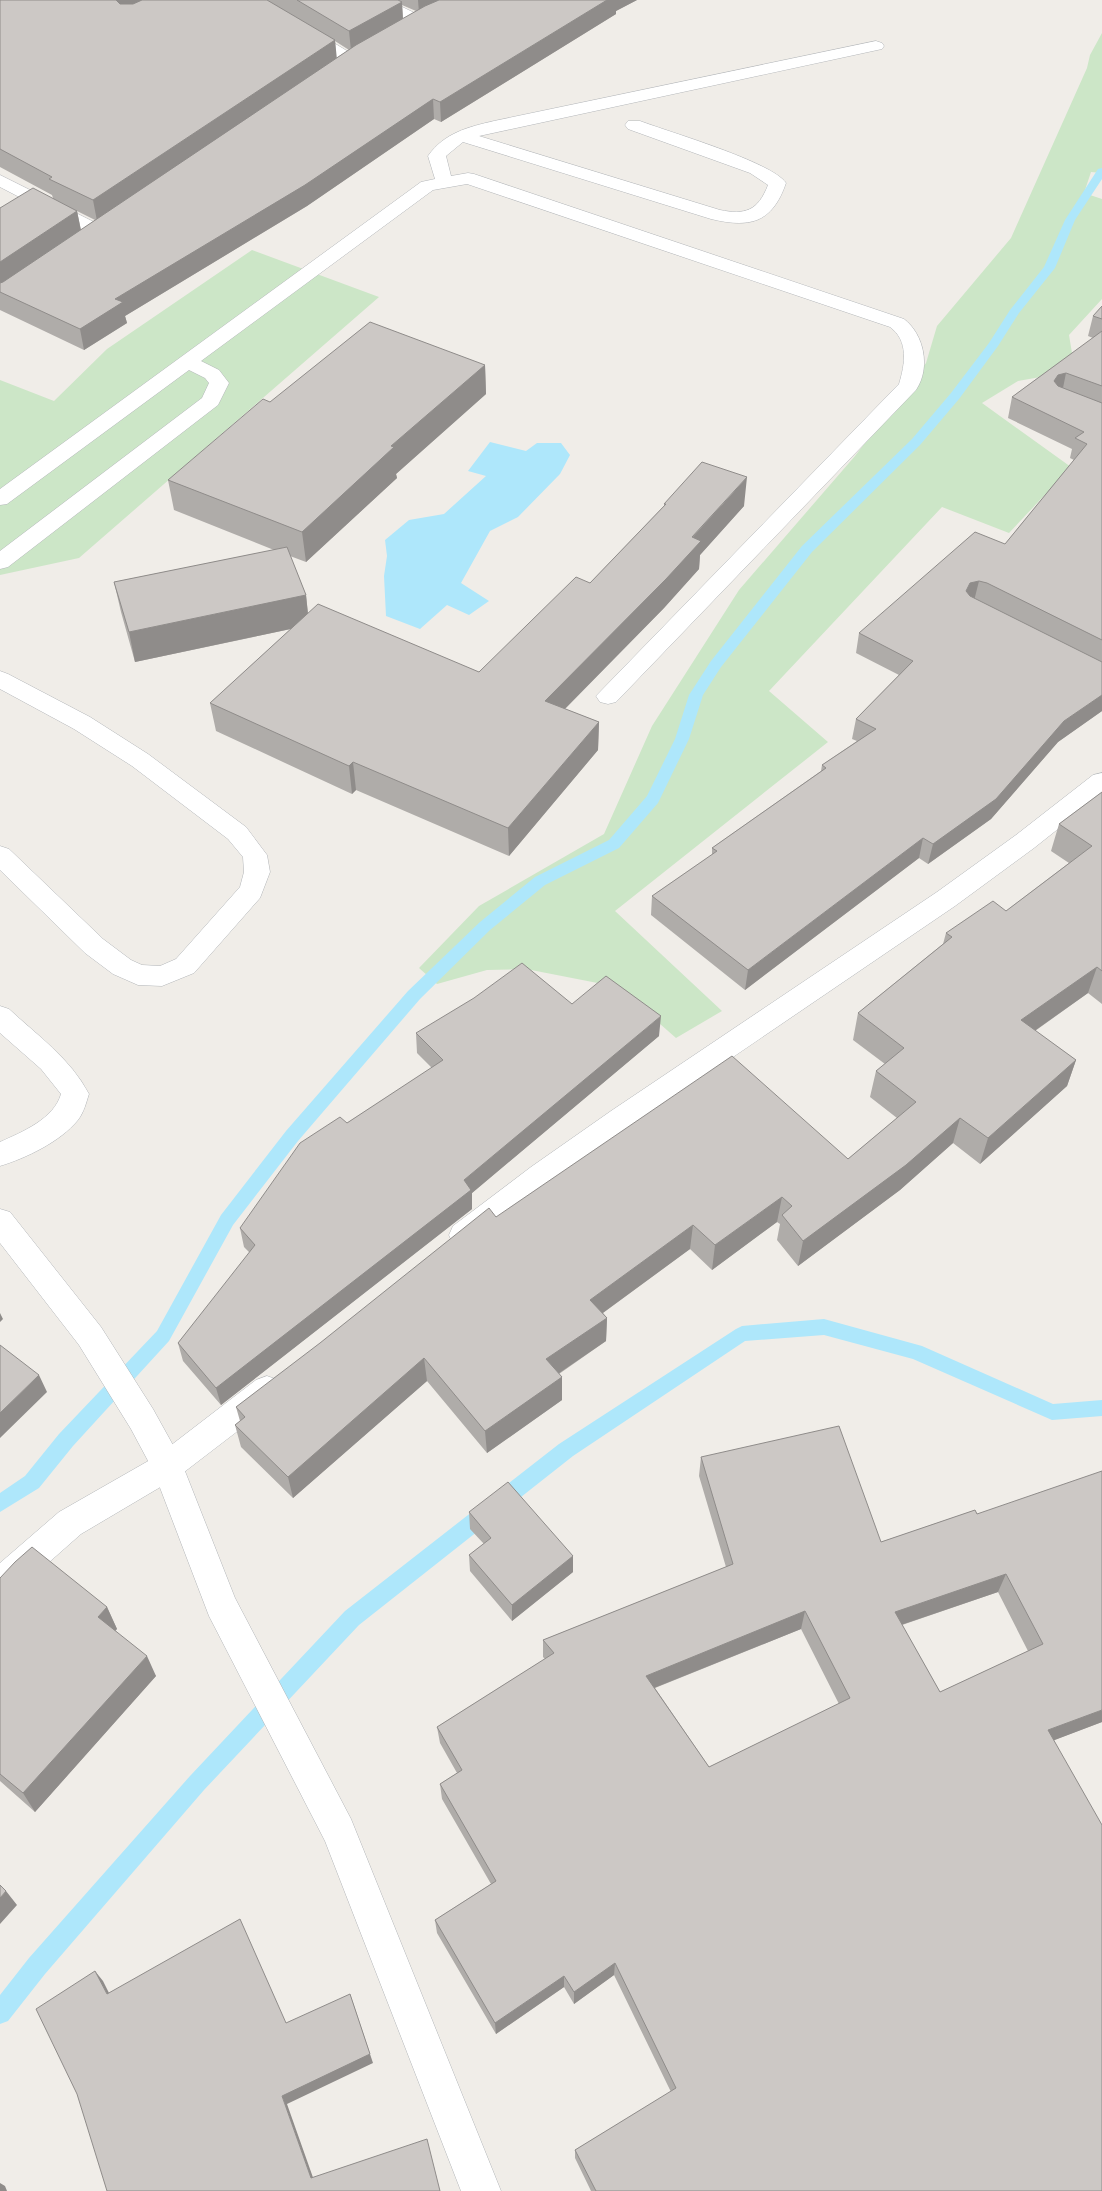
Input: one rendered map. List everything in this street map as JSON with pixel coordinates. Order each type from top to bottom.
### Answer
[{"type":"street","points":[[252,0],[358,55],[335,70]]},
{"type":"street","points":[[376,0],[419,22]]},
{"type":"street","points":[[404,30],[436,14]]},
{"type":"street","points":[[444,181],[437,156],[441,149],[461,136],[494,126],[876,46]]},
{"type":"street","points":[[461,136],[717,215],[739,219],[758,213],[774,196],[777,183],[756,169],[634,125]]},
{"type":"street","points":[[0,498],[427,186],[444,181],[468,178],[897,323],[909,334],[913,350],[913,367],[909,386],[608,696]]},
{"type":"street","points":[[0,180],[105,226],[83,241]]},
{"type":"street","points":[[0,562],[212,401],[219,383],[212,374],[186,361]]},
{"type":"street","points":[[0,679],[82,723],[140,760],[237,833],[255,855],[257,872],[251,891],[185,966],[162,976],[138,975],[122,967],[94,946],[0,855]]},
{"type":"street","points":[[442,1252],[526,1185],[746,1033],[976,879],[1102,782]]},
{"type":"street","points":[[0,1016],[13,1030],[55,1065],[69,1081],[75,1094],[70,1111],[61,1120],[23,1144],[0,1155]]},
{"type":"street","points":[[0,1221],[90,1336],[142,1419],[168,1466],[221,1605],[339,1831],[481,2191]]},
{"type":"street","points":[[0,1584],[70,1523],[168,1466],[289,1373]]},
{"type":"green space","points":[[1102,33],[1102,173],[1091,172],[1084,193],[1102,199],[1102,299],[1069,335],[1073,359],[1046,376],[1018,381],[982,403],[1071,467],[1009,533],[942,507],[769,691],[828,742],[615,911],[722,1011],[676,1038],[618,987],[526,969],[487,970],[437,984],[419,968],[479,906],[604,834],[652,726],[739,590],[855,456],[926,363],[937,326],[1011,238],[1087,68],[1090,55]]},
{"type":"green space","points":[[252,250],[379,297],[79,558],[0,575],[0,380],[54,401],[107,349]]},
{"type":"water","points":[[490,442],[526,451],[537,443],[561,443],[570,455],[560,474],[518,517],[490,531],[461,583],[489,601],[469,615],[447,605],[420,629],[386,616],[384,576],[387,556],[385,540],[409,520],[444,514],[486,476],[468,471]]},
{"type":"building","points":[[0,0],[116,0],[120,4],[133,4],[142,0],[267,0],[335,40],[93,200],[49,179],[52,177],[0,149]]},
{"type":"building","points":[[297,0],[398,0],[402,2],[349,31]]},
{"type":"building","points":[[439,0],[607,0],[440,102],[433,99],[305,185],[115,299],[123,302],[80,329],[0,292],[0,283],[356,45]]},
{"type":"building","points":[[33,188],[77,211],[0,262],[0,208]]},
{"type":"building","points":[[1102,306],[1102,319],[1093,316]]},
{"type":"building","points":[[370,322],[485,365],[391,446],[394,447],[302,532],[168,480],[263,399],[270,402]]},
{"type":"building","points":[[1102,331],[1102,386],[1066,373],[1058,375],[1054,381],[1058,386],[1102,403],[1102,640],[987,583],[979,581],[970,583],[966,591],[970,596],[1102,662],[1102,695],[1064,721],[996,799],[933,844],[923,838],[748,970],[652,896],[717,851],[712,848],[826,768],[822,765],[876,729],[856,719],[913,661],[859,633],[975,532],[1005,544],[1087,444],[1075,438],[1084,432],[1012,397]]},
{"type":"building","points":[[702,462],[747,477],[692,537],[701,541],[545,701],[599,722],[508,828],[353,762],[349,766],[210,703],[318,604],[479,672],[576,577],[590,583],[666,504],[664,504]]},
{"type":"building","points":[[287,547],[306,595],[129,632],[114,582]]},
{"type":"building","points":[[1102,792],[1102,971],[1097,967],[1021,1020],[1076,1060],[988,1138],[960,1118],[906,1165],[803,1241],[782,1215],[792,1206],[782,1197],[715,1245],[693,1225],[590,1300],[607,1318],[546,1359],[562,1377],[485,1431],[424,1358],[288,1477],[235,1425],[245,1417],[236,1407],[320,1343],[489,1208],[496,1217],[732,1056],[848,1159],[916,1102],[876,1071],[904,1048],[858,1013],[952,937],[946,933],[993,901],[1006,911],[1092,846],[1059,824]]},
{"type":"building","points":[[522,963],[572,1004],[606,976],[661,1016],[464,1180],[471,1190],[216,1388],[178,1343],[255,1245],[240,1228],[300,1143],[340,1117],[347,1123],[443,1060],[416,1033],[474,998]]},
{"type":"building","points":[[0,1345],[39,1375],[0,1413]]},
{"type":"building","points":[[839,1426],[881,1542],[975,1510],[977,1514],[1102,1471],[1102,1710],[1048,1730],[1102,1825],[1102,2191],[596,2191],[575,2150],[676,2088],[615,1963],[574,1992],[564,1976],[495,2023],[435,1920],[496,1881],[440,1784],[462,1770],[437,1727],[554,1653],[543,1640],[733,1564],[701,1457]],"holes":[[[1006,1574],[1043,1644],[940,1692],[895,1612]],[[805,1611],[850,1698],[709,1767],[646,1676]]]},
{"type":"building","points":[[508,1482],[573,1556],[512,1605],[469,1555],[491,1538],[469,1512]]},
{"type":"building","points":[[32,1547],[107,1607],[98,1617],[147,1656],[23,1793],[0,1774],[0,1578]]},
{"type":"building","points":[[0,1885],[6,1891],[0,1898]]},
{"type":"building","points":[[240,1919],[286,2023],[350,1994],[370,2054],[282,2096],[311,2178],[427,2139],[440,2191],[107,2191],[77,2094],[36,2009],[95,1971],[107,1994]]},
{"type":"waterway","points":[[0,1503],[32,1482],[66,1440],[163,1336],[227,1220],[292,1136],[414,995],[485,926],[540,881],[614,844],[653,799],[682,739],[696,695],[716,664],[807,549],[916,442],[955,396],[994,344],[1014,312],[1049,268],[1070,220],[1102,171]]},
{"type":"waterway","points":[[0,2013],[37,1966],[197,1783],[352,1618],[566,1450],[742,1334],[824,1327],[916,1352],[1052,1412],[1102,1408]]}]
